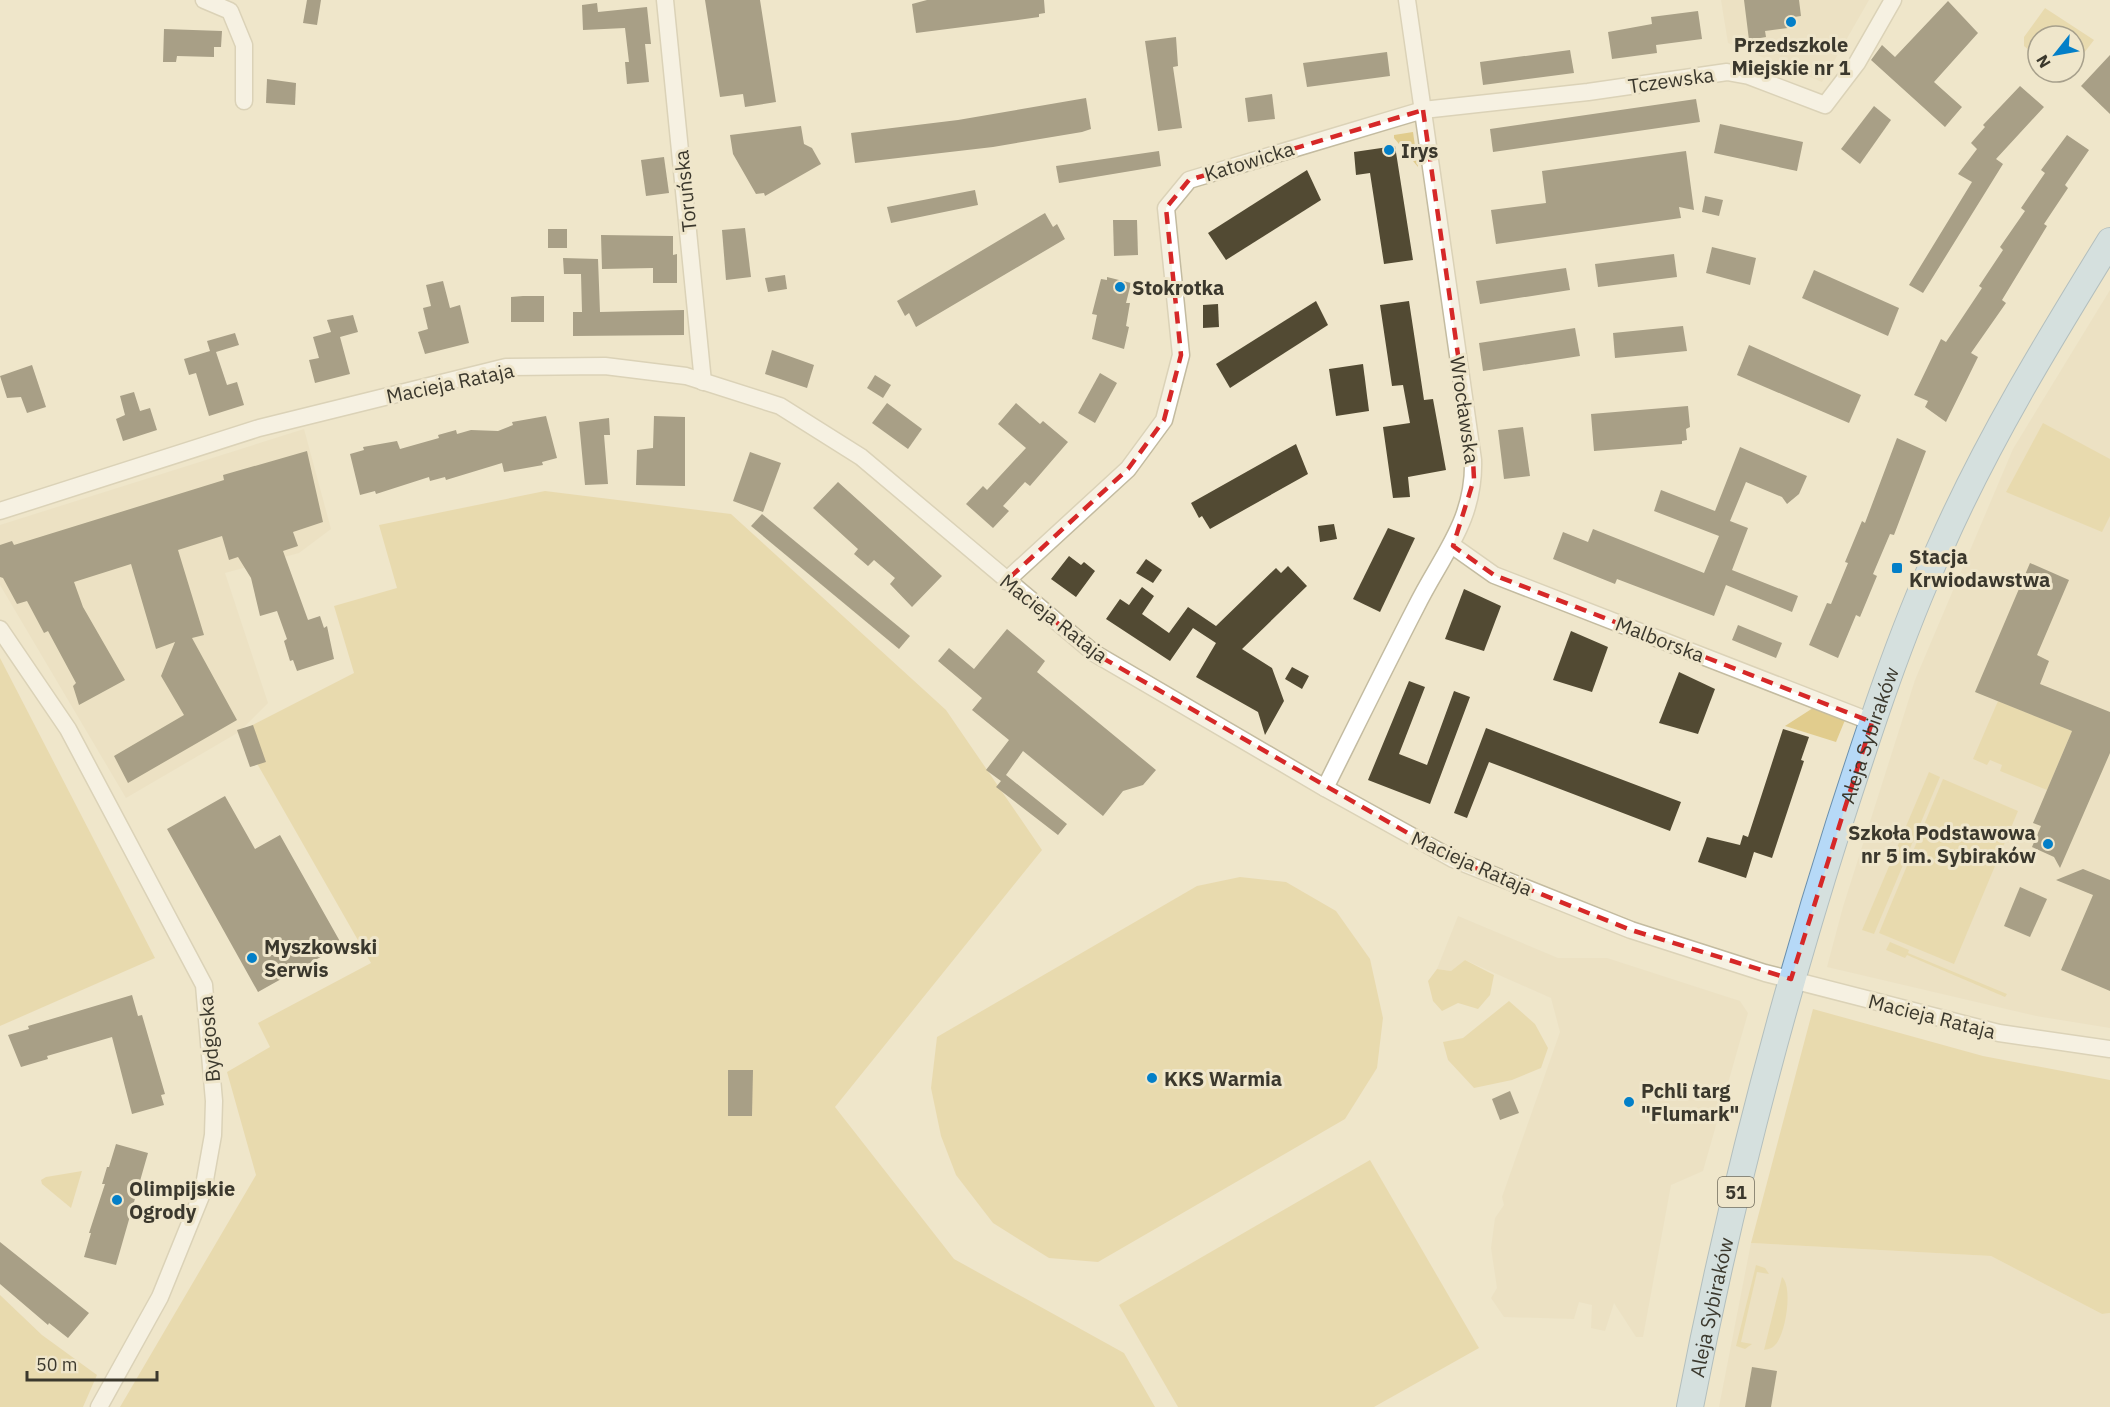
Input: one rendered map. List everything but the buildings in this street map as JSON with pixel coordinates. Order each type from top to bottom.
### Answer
[{"type":"main road","name":"Aleja Sybiraków","points":[[1690,1407],[1748,1136],[1791,979],[1872,722],[1909,619],[2004,418],[2110,241]]},
{"type":"street","points":[[204,0],[230,11],[244,45],[244,101]]},
{"type":"street","name":"Toruńska","points":[[665,0],[703,382]]},
{"type":"street","name":"Wrocławska","points":[[1325,788],[1423,593],[1452,546],[1462,525],[1474,479],[1407,0]]},
{"type":"street","name":"Tczewska","points":[[1423,110],[1588,92],[1726,72],[1749,76],[1825,105],[1857,63],[1893,0]]},
{"type":"street","name":"Katowicka","points":[[1006,581],[1128,470],[1164,420],[1181,355],[1166,208],[1189,180],[1423,110]]},
{"type":"street","name":"Macieja Rataja","points":[[0,511],[259,428],[506,367],[605,366],[686,376],[780,406],[861,457],[1094,653],[1325,788],[1453,859],[1631,930],[1791,979],[1999,1033],[2110,1049]]},
{"type":"street","name":"Malborska","points":[[1452,546],[1494,575],[1872,722]]},
{"type":"street","name":"Bydgoska","points":[[0,629],[68,729],[204,985],[214,1101],[213,1135],[202,1191],[160,1297],[99,1407]]},
{"type":"highlighted area","points":[[1423,110],[1473,460],[1474,479],[1453,546],[1494,575],[1872,722],[1791,979],[1631,930],[1453,859],[1094,653],[1006,581],[1128,469],[1164,420],[1181,355],[1166,208],[1189,180]]},
{"type":"shaded area","name":"Przedszkole Miejskie nr 1","points":[[1721,0],[1869,0],[1822,82],[1728,43]]},
{"type":"shaded area","points":[[2045,8],[2070,24],[2033,24]]},
{"type":"shaded area","points":[[2086,35],[2094,40],[2086,50]]},
{"type":"shaded area","points":[[1413,132],[1418,167],[1394,138],[1394,135]]},
{"type":"shaded area","points":[[2110,290],[2110,1028],[2036,1016],[1827,967],[1843,907],[1915,680],[2013,449]]},
{"type":"shaded area","points":[[2043,423],[2110,459],[2110,516],[2102,532],[2006,492]]},
{"type":"shaded area","points":[[304,429],[331,529],[299,553],[225,573],[268,703],[239,732],[126,798],[0,585],[0,525]]},
{"type":"shaded area","points":[[545,491],[731,514],[946,710],[1042,850],[835,1107],[954,1259],[1124,1353],[1155,1407],[120,1407],[256,1175],[227,1072],[270,1047],[258,1023],[371,963],[239,732],[354,673],[334,606],[397,588],[379,525]]},
{"type":"shaded area","points":[[0,658],[155,958],[0,1026]]},
{"type":"shaded area","points":[[1998,701],[2072,731],[2047,790],[2000,771],[2002,765],[1990,760],[1987,765],[1973,759]]},
{"type":"shaded area","points":[[1813,708],[1845,720],[1836,742],[1785,726]]},
{"type":"shaded area","points":[[1929,772],[1940,777],[1874,934],[1862,930]]},
{"type":"shaded area","points":[[1943,779],[2018,811],[1954,964],[1879,933]]},
{"type":"shaded area","name":"KKS Warmia","points":[[1240,877],[1286,882],[1336,911],[1370,959],[1383,1018],[1377,1068],[1345,1119],[1098,1262],[1049,1258],[993,1223],[956,1175],[941,1136],[931,1088],[937,1037],[1197,886]]},
{"type":"shaded area","name":"Pchli targ \"Flumark\"","points":[[1458,916],[1558,958],[1607,958],[1740,1001],[1748,1013],[1703,1171],[1671,1185],[1643,1337],[1636,1337],[1614,1303],[1605,1331],[1591,1328],[1592,1305],[1579,1302],[1574,1319],[1504,1317],[1491,1298],[1497,1288],[1491,1248],[1495,1218],[1504,1205],[1502,1197],[1560,1032],[1551,998],[1465,960],[1451,971],[1437,969]]},
{"type":"shaded area","points":[[1890,942],[1909,950],[1908,953],[2007,994],[2005,997],[1907,955],[1905,958],[1886,950]]},
{"type":"shaded area","points":[[1465,960],[1494,975],[1490,995],[1478,1009],[1458,1003],[1442,1011],[1433,1001],[1428,981],[1437,969],[1451,971]]},
{"type":"shaded area","points":[[1509,1001],[1535,1024],[1548,1048],[1541,1068],[1512,1080],[1474,1088],[1448,1060],[1443,1042],[1463,1038]]},
{"type":"shaded area","points":[[1813,1009],[1983,1056],[2110,1080],[2110,1313],[2102,1314],[1991,1256],[1751,1243]]},
{"type":"shaded area","points":[[1370,1160],[1479,1348],[1374,1407],[1178,1407],[1119,1305]]},
{"type":"shaded area","points":[[82,1171],[71,1208],[42,1184],[41,1180],[46,1177]]},
{"type":"shaded area","points":[[1751,1243],[1991,1256],[2102,1314],[2110,1313],[2110,1407],[1719,1407]]},
{"type":"shaded area","points":[[1756,1265],[1765,1268],[1769,1274],[1757,1272],[1741,1342],[1752,1344],[1745,1349],[1736,1346]]},
{"type":"shaded area","points":[[1782,1277],[1788,1299],[1783,1330],[1776,1344],[1764,1350]]},
{"type":"shaded area","points":[[0,1295],[42,1335],[97,1375],[83,1407],[0,1407]]},
{"type":"place","name":"Przedszkole Miejskie nr 1","points":[[1791,22]]},
{"type":"place","name":"Irys","points":[[1389,150]]},
{"type":"place","name":"Stokrotka","points":[[1120,287]]},
{"type":"place","name":"Stacja Krwiodawstwa","points":[[1897,568]]},
{"type":"place","name":"Szkoła Podstawowa nr 5 im. Sybiraków","points":[[2048,844]]},
{"type":"place","name":"Myszkowski Serwis","points":[[252,958]]},
{"type":"place","name":"KKS Warmia","points":[[1152,1078]]},
{"type":"place","name":"Pchli targ \"Flumark\"","points":[[1629,1102]]},
{"type":"place","name":"Olimpijskie Ogrody","points":[[117,1200]]}]
